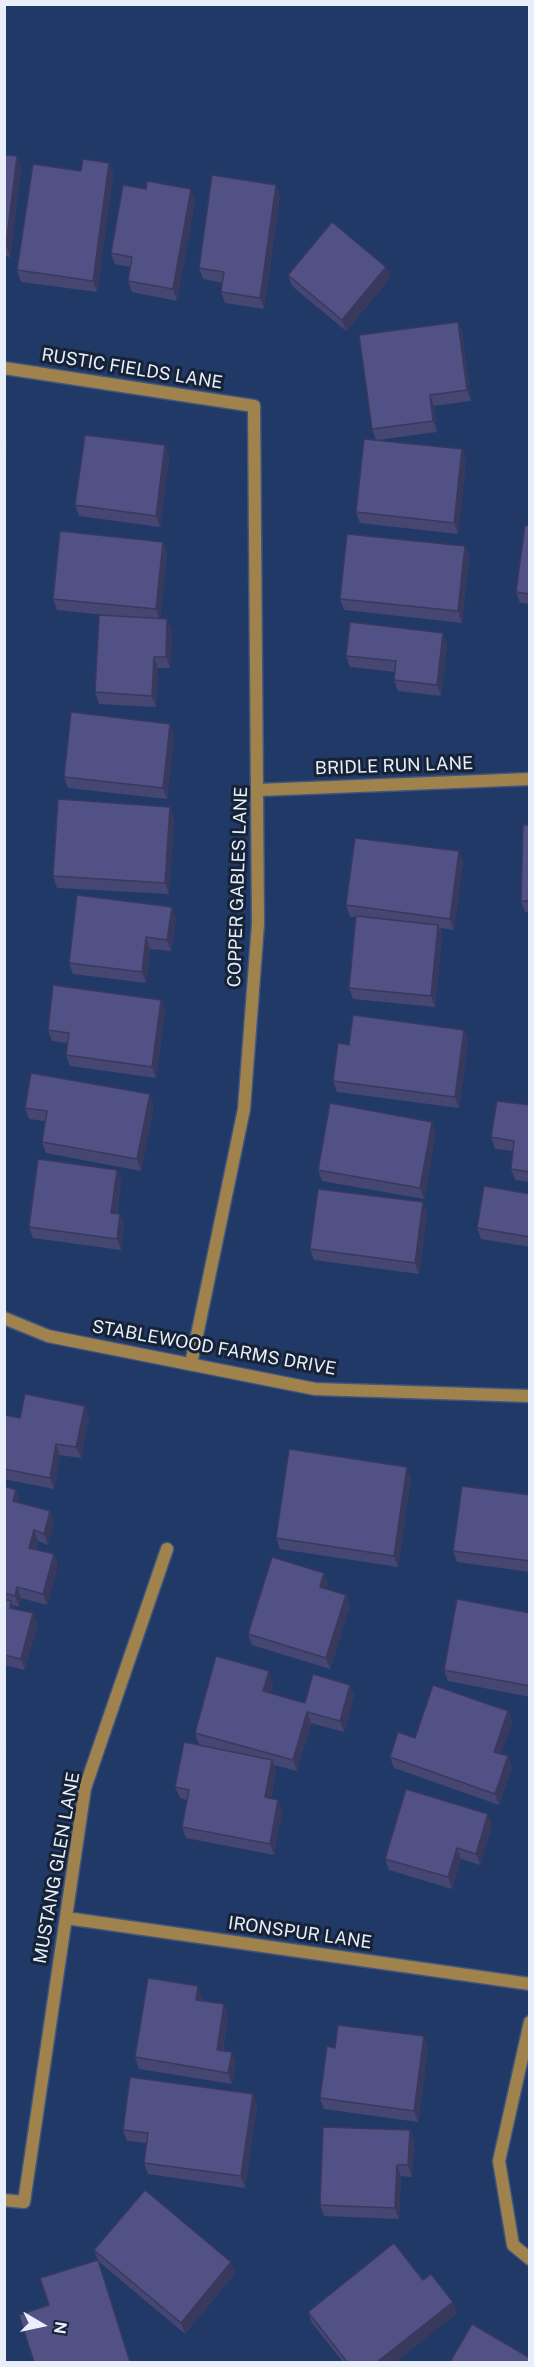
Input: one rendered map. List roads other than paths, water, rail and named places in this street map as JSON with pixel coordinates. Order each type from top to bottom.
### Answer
[{"type":"street","name":"RUSTIC FIELDS LANE","points":[[4,368],[254,406]]},
{"type":"street","name":"COPPER GABLES LANE","points":[[191,1364],[244,1109],[258,924],[259,790],[254,406]]},
{"type":"street","name":"BRIDLE RUN LANE","points":[[259,790],[530,779]]},
{"type":"street","name":"STABLEWOOD FARMS DRIVE","points":[[4,1318],[48,1336],[315,1389],[530,1396]]},
{"type":"street","name":"MUSTANG GLEN LANE","points":[[4,2199],[24,2202],[85,1788],[167,1549]]},
{"type":"street","name":"IRONSPUR LANE","points":[[66,1918],[530,1984]]},
{"type":"street","points":[[530,2022],[498,2161],[513,2245],[530,2259]]}]
